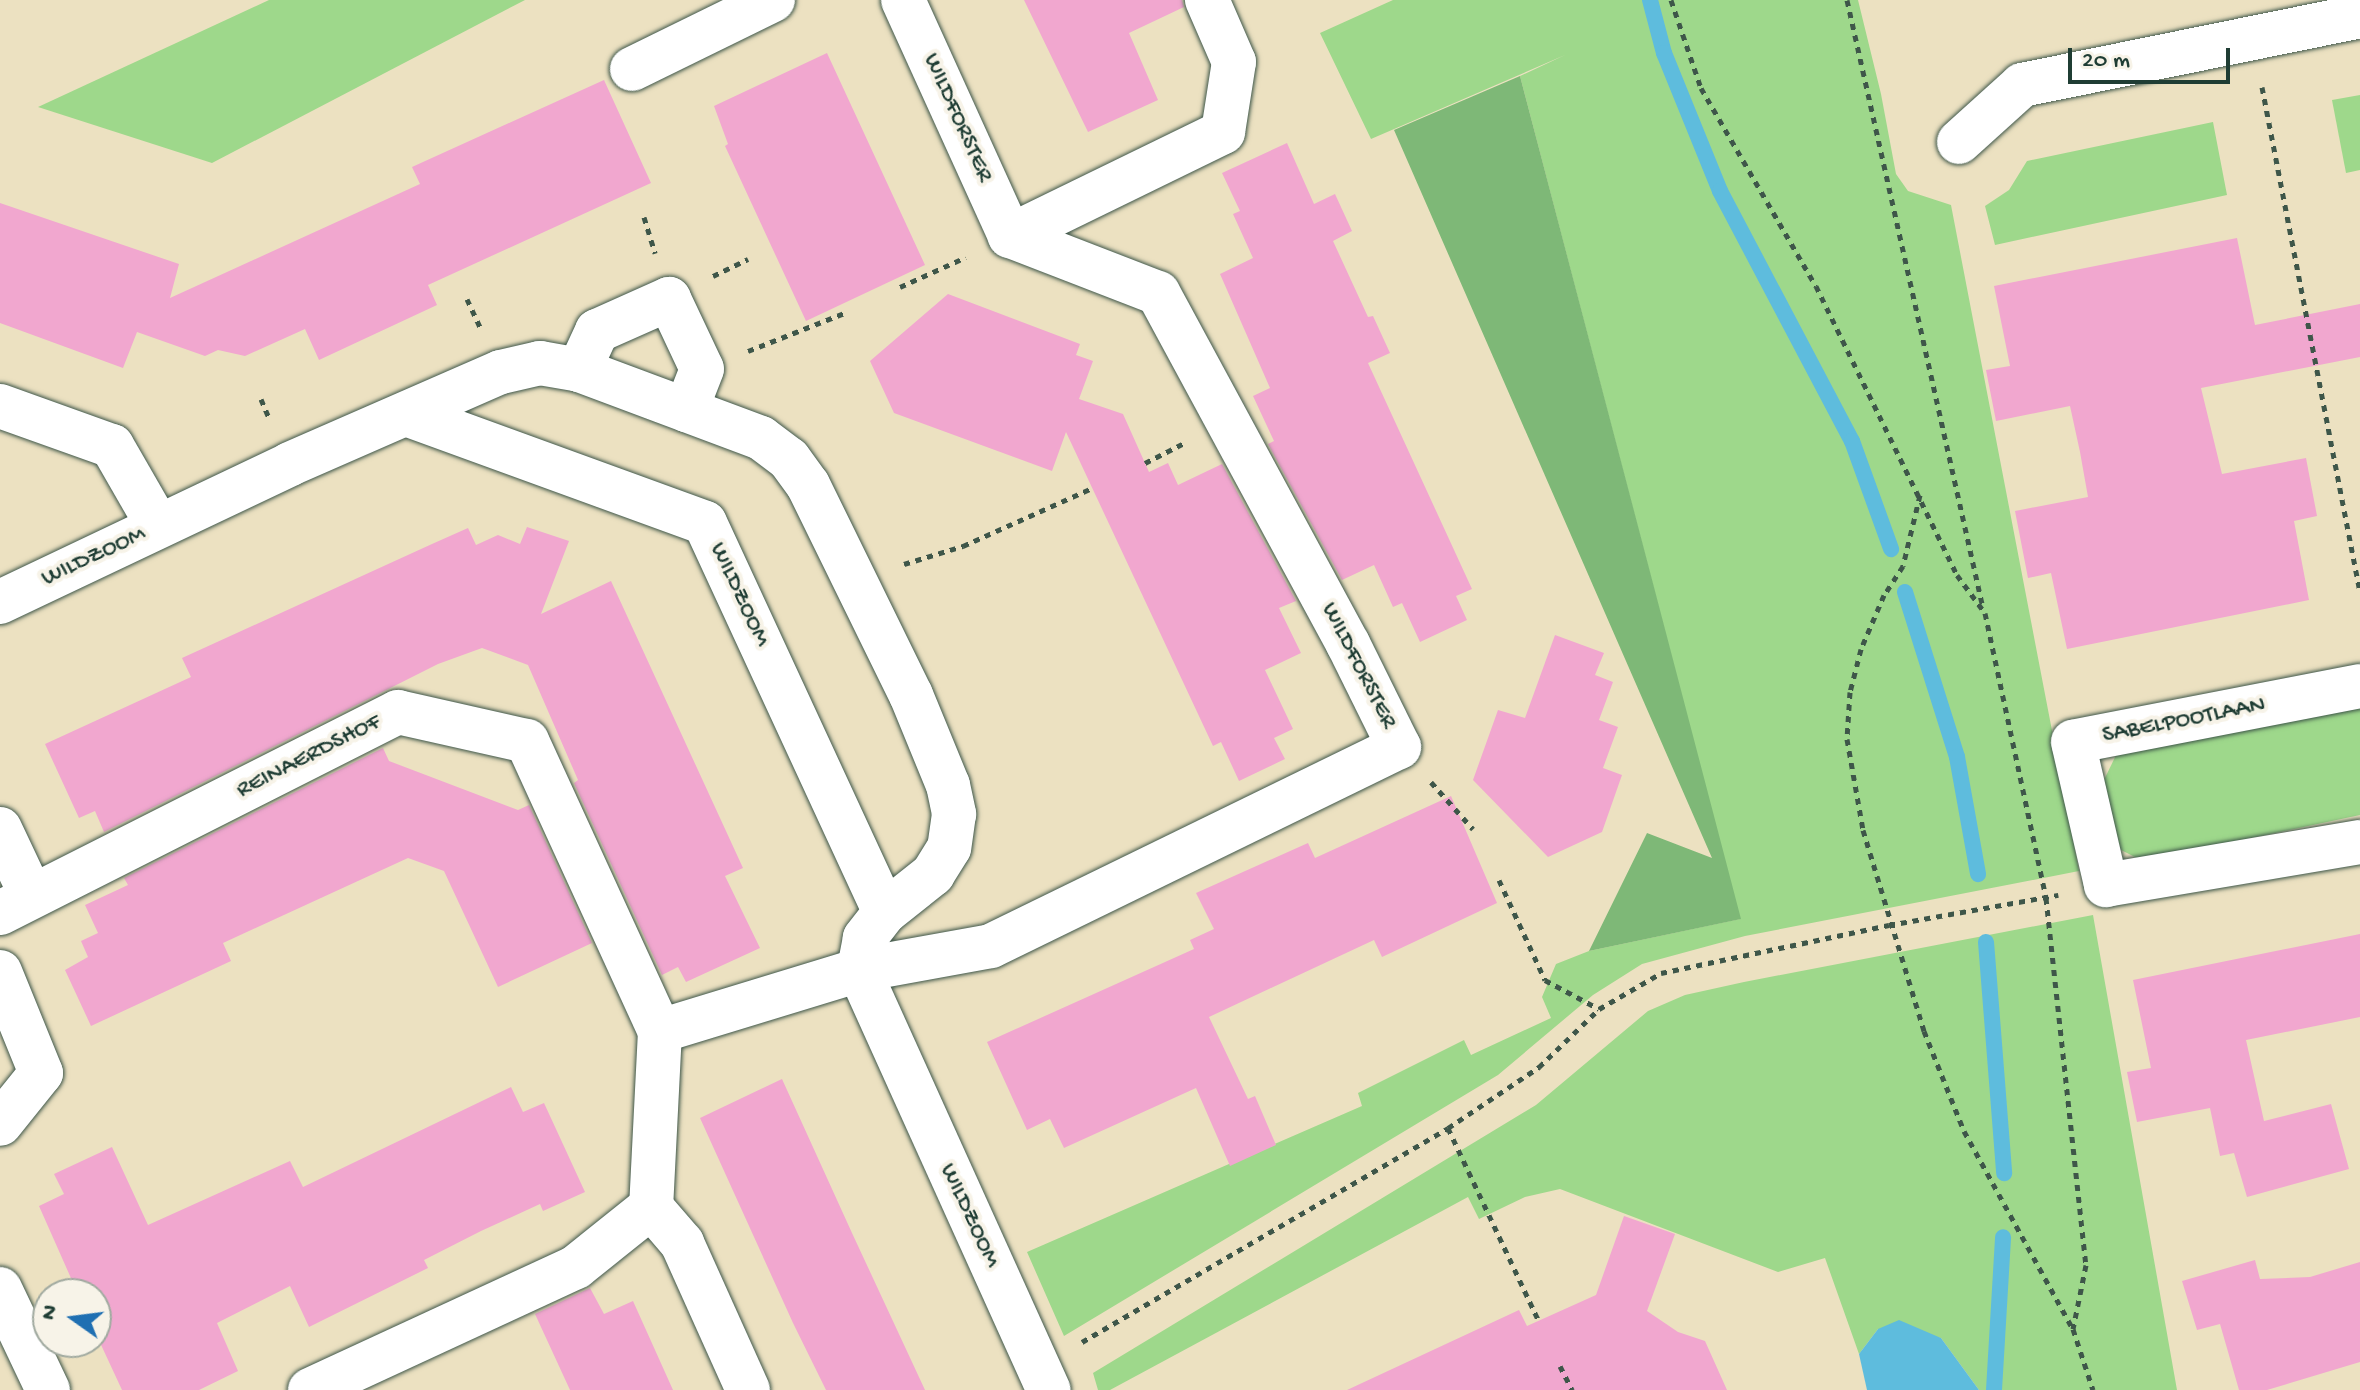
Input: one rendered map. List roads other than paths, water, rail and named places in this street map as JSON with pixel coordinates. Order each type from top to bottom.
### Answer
[{"type":"street","points":[[632,69],[773,0]]},
{"type":"street","name":"WILDFORSTER","points":[[859,970],[991,946],[1399,747],[1340,630],[1158,293],[1010,236],[903,0]]},
{"type":"street","points":[[1010,236],[1223,132],[1234,62],[1207,0]]},
{"type":"street","points":[[1959,142],[2022,85],[2360,16]]},
{"type":"street","points":[[579,370],[597,331],[669,299],[702,369],[686,410]]},
{"type":"street","name":"WILDZOOM","points":[[0,602],[290,464],[501,372],[540,363],[579,370],[761,438],[789,459],[808,485],[852,581],[911,695],[948,785],[954,814],[949,848],[933,874],[885,912],[865,938],[859,970],[1044,1379]]},
{"type":"street","points":[[0,406],[112,446],[158,526]]},
{"type":"street","name":"WILDZOOM","points":[[406,414],[705,523],[885,912]]},
{"type":"street","name":"SABELPOOTLAAN","points":[[2360,686],[2073,742],[2106,885],[2360,842]]},
{"type":"street","name":"REINAERDSHOF","points":[[0,829],[16,904],[398,712],[527,741],[660,1031],[651,1207]]},
{"type":"street","points":[[660,1031],[859,970]]},
{"type":"street","points":[[0,972],[41,1073],[0,1124]]},
{"type":"street","points":[[310,1390],[576,1267],[651,1207],[682,1243],[748,1390]]},
{"type":"street","points":[[0,1289],[48,1390]]},
{"type":"water","points":[[1899,1320],[1941,1338],[1979,1390],[1867,1390],[1859,1354],[1878,1329]]},
{"type":"waterway","points":[[1650,0],[1664,53],[1720,191],[1852,441],[1891,549]]},
{"type":"waterway","points":[[1905,592],[1957,757],[1978,874]]},
{"type":"waterway","points":[[1986,942],[2004,1173]]},
{"type":"waterway","points":[[1994,1390],[2003,1237]]}]
